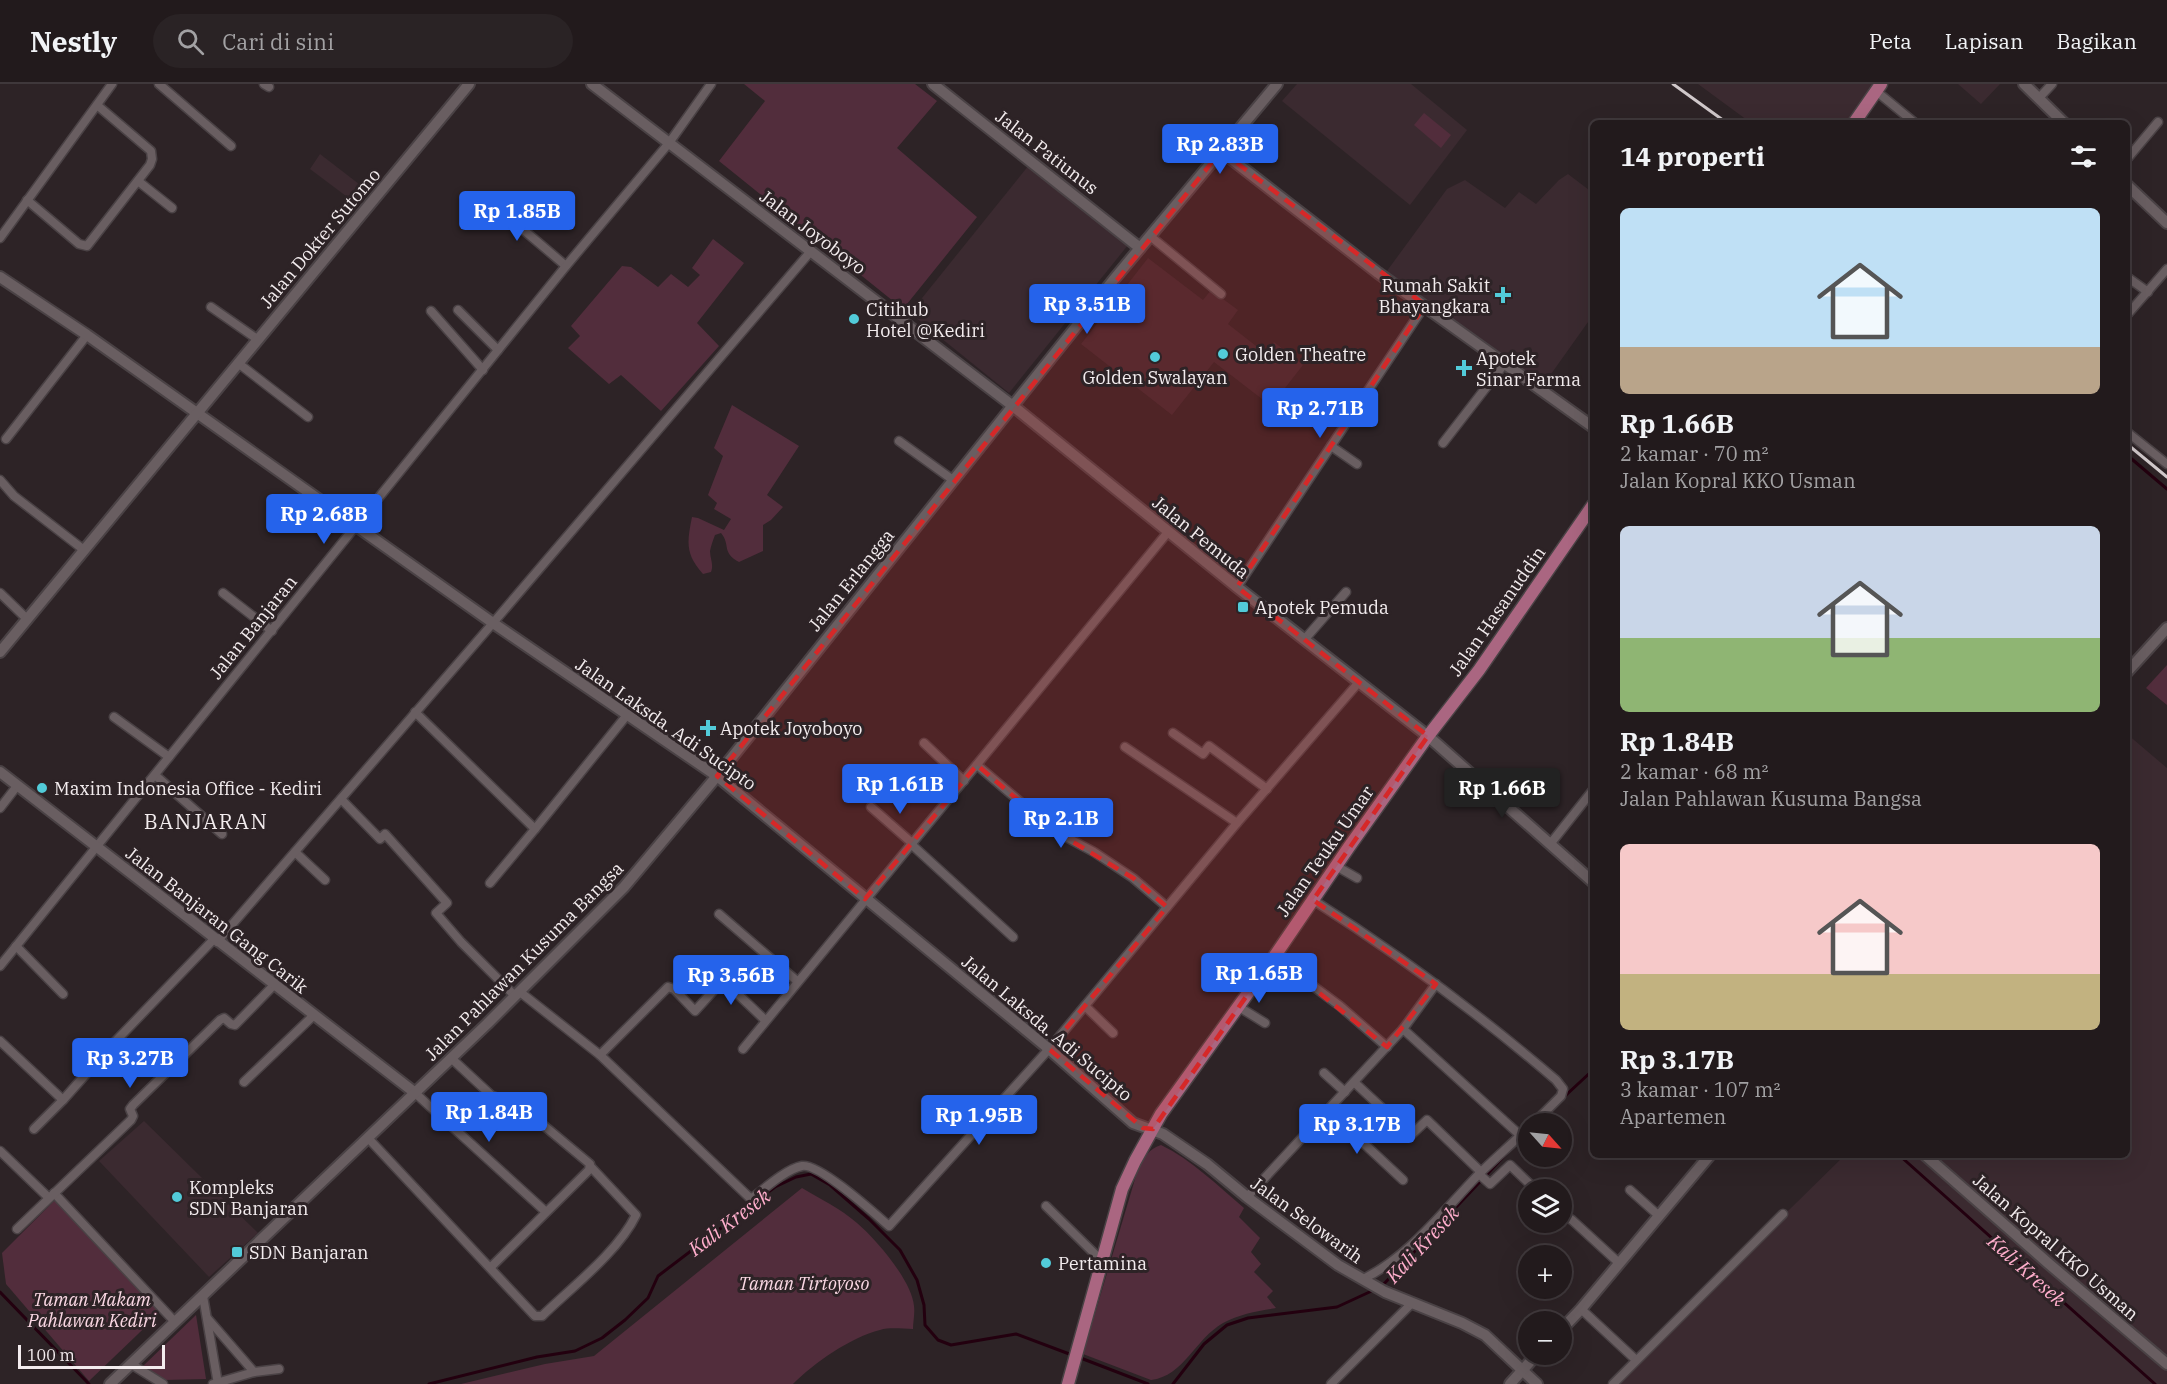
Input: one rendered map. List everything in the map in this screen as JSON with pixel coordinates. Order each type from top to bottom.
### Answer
[{"type":"main road","points":[[1856,120],[1879,88]]},
{"type":"main road","name":"Jalan Hasanuddin","points":[[1428,736],[1479,670],[1590,509]]},
{"type":"main road","name":"Jalan Teuku Umar","points":[[1070,1379],[1122,1189],[1161,1114],[1239,1007],[1428,736]]},
{"type":"street","points":[[0,238],[112,84]]},
{"type":"street","points":[[159,84],[231,146]]},
{"type":"street","name":"Jalan Dokter Sutomo","points":[[0,652],[469,84]]},
{"type":"street","name":"Jalan Joyoboyo","points":[[592,84],[1013,406]]},
{"type":"street","name":"Jalan Banjaran","points":[[0,966],[566,266],[669,143],[711,84]]},
{"type":"street","name":"Jalan Patiunus","points":[[933,84],[1140,248]]},
{"type":"street","name":"Jalan Erlangga","points":[[717,776],[952,480],[1140,248],[1277,84]]},
{"type":"street","points":[[2024,84],[2061,120]]},
{"type":"street","points":[[2039,98],[2052,84]]},
{"type":"street","points":[[1879,88],[1912,120]]},
{"type":"street","points":[[27,200],[79,244],[85,246],[90,243],[150,165],[152,159],[150,151],[97,105]]},
{"type":"street","points":[[2130,155],[2158,122]]},
{"type":"street","points":[[1221,151],[1378,273],[1590,425]]},
{"type":"street","points":[[138,181],[172,208]]},
{"type":"street","points":[[2130,188],[2167,223]]},
{"type":"street","points":[[486,198],[566,266]]},
{"type":"street","points":[[1150,236],[1221,294]]},
{"type":"street","points":[[34,1129],[63,1100],[109,1047],[215,940],[295,852],[811,251]]},
{"type":"street","points":[[2130,312],[2167,269]]},
{"type":"street","name":"Jalan Laksda. Adi Sucipto","points":[[0,276],[357,525],[493,623],[717,776],[1049,1049],[1134,1123],[1153,1130]]},
{"type":"street","points":[[2130,279],[2148,292]]},
{"type":"street","points":[[1237,587],[1425,305]]},
{"type":"street","points":[[211,307],[258,339]]},
{"type":"street","points":[[431,310],[483,370]]},
{"type":"street","points":[[458,310],[498,350]]},
{"type":"street","points":[[6,439],[87,335]]},
{"type":"street","points":[[238,363],[308,417]]},
{"type":"street","points":[[1443,443],[1505,363]]},
{"type":"street","name":"Jalan Pemuda","points":[[1013,406],[1237,587],[1428,736]]},
{"type":"street","points":[[2130,434],[2167,464]]},
{"type":"street","points":[[899,441],[952,480]]},
{"type":"street","points":[[1331,446],[1357,464]]},
{"type":"street","points":[[0,480],[14,496],[84,550]]},
{"type":"street","points":[[743,1049],[1168,532]]},
{"type":"street","points":[[223,592],[272,630]]},
{"type":"street","points":[[1304,640],[1346,592]]},
{"type":"street","points":[[0,593],[27,619]]},
{"type":"street","points":[[2130,669],[2167,628]]},
{"type":"street","points":[[341,799],[380,839],[385,834],[447,903],[436,913],[461,942],[517,994],[600,1055],[751,1199],[784,1174],[802,1166],[815,1168],[848,1191],[889,1226],[1049,1049],[1237,822],[1359,682]]},
{"type":"street","points":[[415,712],[536,829]]},
{"type":"street","points":[[490,883],[627,715]]},
{"type":"street","points":[[114,717],[169,757]]},
{"type":"street","points":[[1173,733],[1203,754],[1209,746],[1267,789]]},
{"type":"street","points":[[1428,736],[1590,879]]},
{"type":"street","points":[[924,743],[964,781]]},
{"type":"street","points":[[1125,747],[1237,822]]},
{"type":"street","points":[[977,765],[1053,830],[1094,852],[1133,878],[1167,907]]},
{"type":"street","name":"Jalan Banjaran Gang Carik","points":[[0,772],[414,1092]]},
{"type":"street","points":[[155,775],[222,834]]},
{"type":"street","name":"Jalan Pahlawan Kusuma Bangsa","points":[[110,1384],[451,1058],[624,887],[717,776]]},
{"type":"street","points":[[0,808],[18,786]]},
{"type":"street","points":[[1551,843],[1590,794]]},
{"type":"street","points":[[871,807],[1013,937]]},
{"type":"street","points":[[295,852],[325,880]]},
{"type":"street","points":[[1336,866],[1357,878]]},
{"type":"street","points":[[1313,900],[1374,938],[1436,984],[1560,1084],[1563,1089],[1561,1096],[1544,1113]]},
{"type":"street","points":[[719,914],[797,981]]},
{"type":"street","points":[[15,946],[63,994]]},
{"type":"street","points":[[1274,957],[1340,1006],[1387,1047]]},
{"type":"street","points":[[600,1055],[668,987],[674,989],[695,1011],[723,980],[765,1020]]},
{"type":"street","points":[[1247,1197],[1403,1029],[1436,984]]},
{"type":"street","points":[[17,1229],[131,1120],[132,1105],[220,1020],[225,1018],[231,1024],[236,1024],[274,985]]},
{"type":"street","points":[[1085,1006],[1113,1033]]},
{"type":"street","points":[[1239,1007],[1265,1023]]},
{"type":"street","points":[[244,1082],[314,1015]]},
{"type":"street","points":[[1403,1029],[1518,1133]]},
{"type":"street","points":[[0,1041],[63,1100]]},
{"type":"street","points":[[368,1138],[535,1316],[542,1316],[615,1246],[629,1229],[636,1215],[590,1164],[518,1104],[492,1096],[451,1058]]},
{"type":"street","points":[[1324,1073],[1345,1092]]},
{"type":"street","points":[[1354,1082],[1411,1135],[1427,1120],[1488,1184],[1510,1165],[1525,1179]]},
{"type":"street","points":[[414,1092],[546,1212]]},
{"type":"street","points":[[1329,1111],[1403,1179]]},
{"type":"street","name":"Jalan Selowarih","points":[[1153,1130],[1207,1164],[1331,1260],[1365,1281],[1385,1292],[1462,1323],[1485,1335],[1537,1384]]},
{"type":"street","points":[[1365,1281],[1405,1251],[1518,1139]]},
{"type":"street","points":[[0,1151],[51,1196],[175,1322]]},
{"type":"street","points":[[1572,1318],[1707,1158]]},
{"type":"street","name":"Jalan Kopral KKO Usman","points":[[1928,1158],[2167,1364]]},
{"type":"street","points":[[491,1267],[590,1166]]},
{"type":"street","points":[[1630,1190],[1658,1215]]},
{"type":"street","points":[[1046,1206],[1102,1261]]},
{"type":"street","points":[[1612,1384],[1783,1214]]},
{"type":"street","points":[[1572,1220],[1619,1263]]},
{"type":"street","points":[[203,1296],[216,1384],[254,1372],[279,1369]]},
{"type":"street","points":[[1331,1384],[1412,1303]]},
{"type":"street","points":[[1581,1309],[1636,1360]]},
{"type":"street","points":[[208,1319],[254,1372]]},
{"type":"street","points":[[132,1364],[163,1384]]},
{"type":"street","points":[[1510,1384],[1527,1365]]},
{"type":"highlighted area","points":[[1221,151],[1425,305],[1237,587],[1428,736],[1313,900],[1436,984],[1387,1047],[1274,957],[1153,1129],[1143,1128],[1049,1049],[1167,907],[1133,878],[1053,830],[977,765],[865,899],[717,776]]},
{"type":"shaded area","points":[[1297,84],[1411,84],[1467,130],[1410,205],[1282,101]]},
{"type":"shaded area","points":[[1698,84],[1874,84],[1849,120],[1747,120]]},
{"type":"shaded area","points":[[1958,84],[2000,84],[1981,104]]},
{"type":"shaded area","points":[[320,154],[368,191],[358,205],[310,169]]},
{"type":"shaded area","points":[[1029,165],[1128,245],[1009,393],[910,313]]},
{"type":"shaded area","name":"Rumah Sakit Bhayangkara","points":[[1568,174],[1590,191],[1590,319],[1544,384],[1384,275],[1447,189],[1465,180],[1505,208],[1519,192],[1536,204]]},
{"type":"shaded area","points":[[1148,258],[1203,300],[1211,290],[1238,310],[1228,324],[1265,353],[1274,342],[1303,365],[1271,406],[1214,362],[1172,415],[1081,344]]},
{"type":"shaded area","points":[[2130,737],[2167,768],[2167,1384],[1612,1384],[1842,1158],[2130,1158]]},
{"type":"shaded area","name":"Kompleks SDN Banjaran","points":[[144,1121],[258,1233],[209,1277],[99,1161]]},
{"type":"green space","points":[[744,84],[915,84],[937,101],[897,148],[977,217],[903,309],[719,161],[765,101]]},
{"type":"green space","points":[[1424,113],[1451,135],[1441,148],[1414,125]]},
{"type":"green space","points":[[713,239],[744,263],[697,323],[719,346],[661,411],[621,375],[609,384],[568,348],[580,336],[571,326],[622,266],[631,267],[658,287],[671,274],[688,287],[700,275],[692,268]]},
{"type":"green space","points":[[732,405],[799,446],[767,495],[783,507],[763,525],[763,551],[739,562],[728,552],[721,533],[715,535],[710,551],[712,569],[711,572],[703,574],[690,554],[690,526],[692,517],[724,530],[731,519],[714,509],[717,503],[708,495],[723,456],[714,448]]},
{"type":"green space","points":[[2167,665],[2167,705],[2146,688]]},
{"type":"green space","points":[[1161,1145],[1194,1166],[1244,1208],[1239,1217],[1260,1238],[1251,1252],[1261,1264],[1254,1272],[1273,1291],[1267,1297],[1276,1308],[1242,1315],[1223,1323],[1213,1330],[1172,1372],[1151,1380],[1083,1354],[1138,1169],[1150,1151]]},
{"type":"green space","name":"Taman Tirtoyoso","points":[[802,1188],[837,1208],[865,1230],[892,1261],[912,1296],[913,1329],[884,1329],[857,1338],[822,1360],[793,1384],[461,1384],[545,1364],[594,1356]]},
{"type":"green space","name":"Taman Makam Pahlawan Kediri","points":[[55,1200],[161,1312],[89,1381],[6,1284],[2,1253]]},
{"type":"green space","points":[[196,1315],[206,1379],[164,1380],[142,1367]]},
{"type":"waterway","points":[[2130,458],[2167,489]]},
{"type":"waterway","name":"Kali Kresek","points":[[1565,1096],[1590,1073]]},
{"type":"waterway","name":"Kali Kresek","points":[[1382,1286],[1507,1153]]},
{"type":"waterway","name":"Kali Kresek","points":[[1902,1158],[2155,1384]]},
{"type":"waterway","name":"Kali Kresek","points":[[429,1384],[537,1357],[575,1351],[602,1338],[648,1298],[658,1276],[775,1187],[796,1177],[811,1174],[830,1185],[900,1250],[917,1280],[924,1305],[925,1325],[938,1340],[951,1345],[1016,1334],[1072,1355]]},
{"type":"waterway","name":"Kali Kresek","points":[[1173,1384],[1204,1344],[1227,1325],[1248,1318],[1337,1307],[1376,1289]]},
{"type":"waterway","name":"Kali Kresek","points":[[0,1292],[89,1384]]},
{"type":"waterway","name":"Kali Kresek","points":[[1078,1357],[1148,1384]]},
{"type":"railway","points":[[1673,84],[1723,120]]},
{"type":"railway","points":[[2130,446],[2167,477]]},
{"type":"place","name":"Rumah Sakit Bhayangkara","points":[[1503,295]]},
{"type":"place","name":"Citihub Hotel @Kediri","points":[[854,319]]},
{"type":"place","name":"Golden Theatre","points":[[1223,354]]},
{"type":"place","name":"Golden Swalayan","points":[[1155,357]]},
{"type":"place","name":"Apotek Sinar Farma","points":[[1464,368]]},
{"type":"place","name":"Apotek Pemuda","points":[[1243,607]]},
{"type":"place","name":"Apotek Joyoboyo","points":[[708,728]]},
{"type":"place","name":"Maxim Indonesia Office - Kediri","points":[[42,788]]},
{"type":"place","name":"Kompleks SDN Banjaran","points":[[177,1197]]},
{"type":"place","name":"SDN Banjaran","points":[[237,1252]]},
{"type":"place","name":"Pertamina","points":[[1046,1263]]},
{"type":"district","name":"BANJARAN","points":[[206,821]]}]
